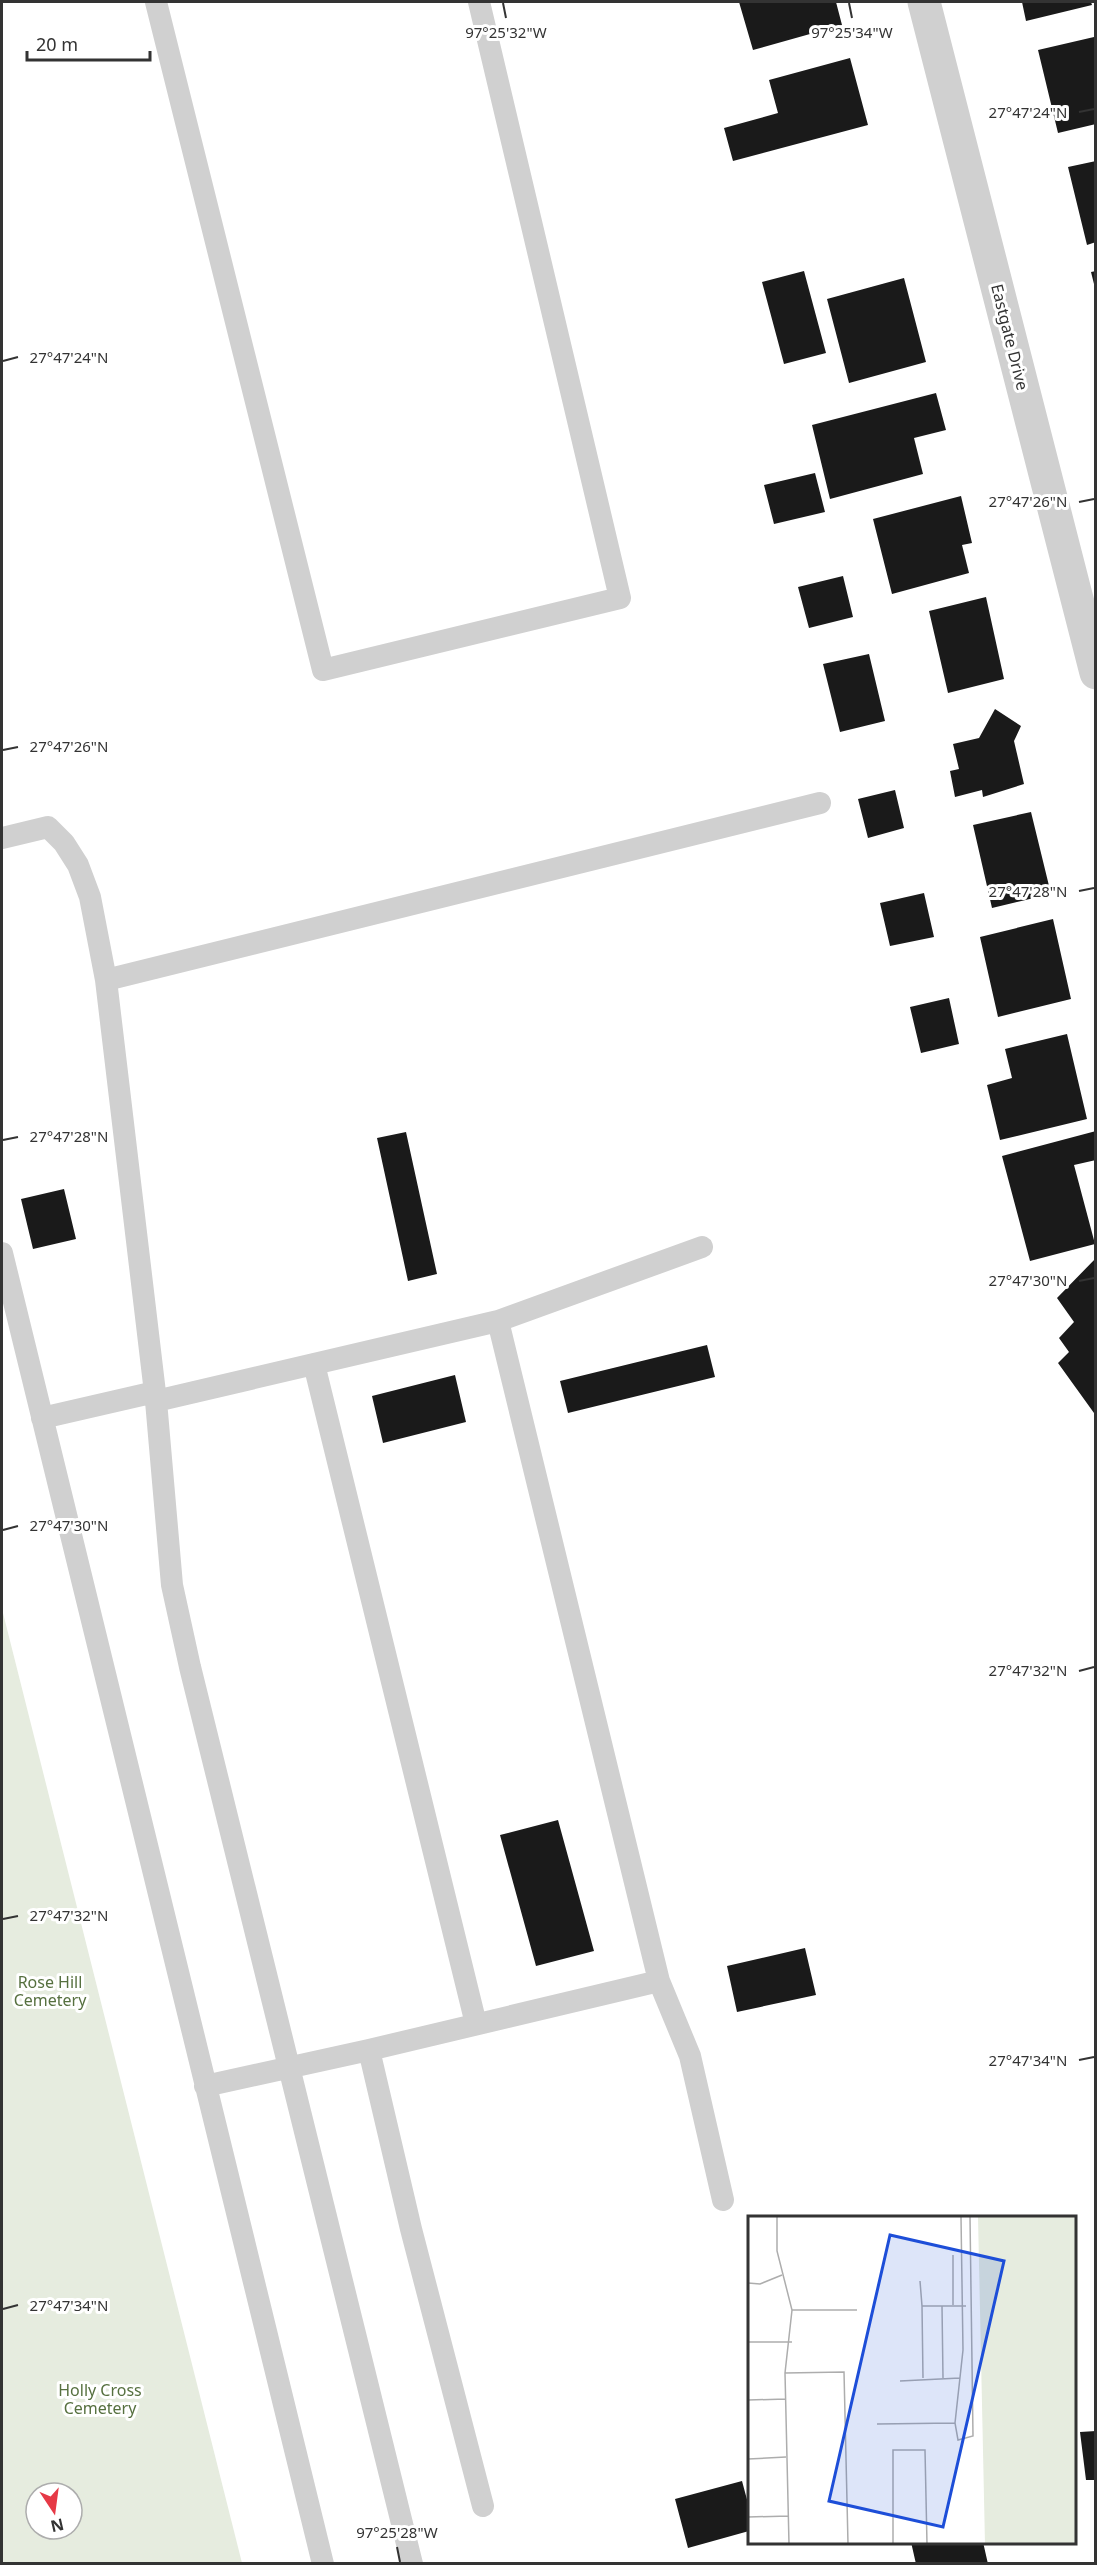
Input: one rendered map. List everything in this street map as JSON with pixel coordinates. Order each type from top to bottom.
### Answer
[{"type":"street","name":"Eastgate Drive","points":[[924,2],[1095,673]]},
{"type":"lane","points":[[156,2],[323,670],[620,598],[479,2]]},
{"type":"lane","points":[[106,980],[820,803]]},
{"type":"lane","points":[[2,838],[48,827],[64,843],[78,864],[90,897],[106,980],[156,1396],[172,1585],[190,1667],[412,2564]]},
{"type":"lane","points":[[42,1418],[314,1364],[498,1321],[702,1247]]},
{"type":"lane","points":[[2,1253],[323,2564]]},
{"type":"lane","points":[[498,1321],[659,1981],[690,2056],[723,2200]]},
{"type":"lane","points":[[314,1364],[476,2024]]},
{"type":"lane","points":[[205,2085],[369,2050],[659,1981]]},
{"type":"lane","points":[[369,2050],[411,2229],[483,2506]]},
{"type":"green space","name":"Holly Cross Cemetery","points":[[2,1609],[242,2563],[2,2563]]},
{"type":"building","points":[[739,2],[836,2],[842,25],[753,50]]},
{"type":"building","points":[[1022,2],[1091,2],[1092,5],[1026,21]]},
{"type":"building","points":[[1094,37],[1096,124],[1058,133],[1038,50]]},
{"type":"building","points":[[850,58],[868,125],[733,161],[724,128],[778,113],[769,80]]},
{"type":"building","points":[[1096,161],[1096,242],[1087,245],[1068,167]]},
{"type":"building","points":[[804,271],[826,353],[784,364],[762,282]]},
{"type":"building","points":[[1096,271],[1096,288],[1095,288],[1091,272]]},
{"type":"building","points":[[904,278],[926,362],[849,383],[827,299]]},
{"type":"building","points":[[936,393],[946,430],[914,438],[923,474],[830,499],[812,425]]},
{"type":"building","points":[[815,473],[825,512],[774,524],[764,485]]},
{"type":"building","points":[[961,496],[972,543],[962,545],[969,573],[892,594],[873,519]]},
{"type":"building","points":[[843,576],[853,617],[809,628],[798,587]]},
{"type":"building","points":[[986,597],[1004,679],[948,693],[929,611]]},
{"type":"building","points":[[869,654],[885,721],[840,732],[823,664]]},
{"type":"building","points":[[995,709],[1021,726],[1014,741],[1024,784],[983,797],[982,790],[955,797],[950,771],[959,769],[953,744],[979,738]]},
{"type":"building","points":[[895,790],[904,828],[868,838],[858,799]]},
{"type":"building","points":[[1031,812],[1051,894],[992,908],[973,825]]},
{"type":"building","points":[[924,893],[934,937],[890,946],[880,903]]},
{"type":"building","points":[[1053,919],[1071,999],[998,1017],[980,937]]},
{"type":"building","points":[[949,998],[959,1044],[921,1053],[910,1007]]},
{"type":"building","points":[[1067,1034],[1087,1119],[1000,1140],[987,1085],[1012,1078],[1005,1049]]},
{"type":"building","points":[[1096,1131],[1096,1160],[1074,1165],[1095,1244],[1030,1261],[1002,1156]]},
{"type":"building","points":[[406,1132],[437,1274],[408,1281],[377,1138]]},
{"type":"building","points":[[64,1189],[76,1239],[33,1249],[21,1199]]},
{"type":"building","points":[[1096,1258],[1096,1411],[1094,1413],[1058,1363],[1069,1352],[1059,1338],[1074,1322],[1057,1298]]},
{"type":"building","points":[[707,1345],[715,1377],[568,1413],[560,1381]]},
{"type":"building","points":[[455,1375],[466,1422],[383,1443],[372,1396]]},
{"type":"building","points":[[558,1820],[594,1951],[536,1966],[500,1835]]},
{"type":"building","points":[[805,1948],[816,1995],[737,2012],[727,1966]]},
{"type":"building","points":[[1096,2431],[1096,2480],[1086,2480],[1080,2432]]},
{"type":"building","points":[[742,2481],[748,2503],[748,2531],[688,2548],[675,2499]]},
{"type":"building","points":[[911,2544],[983,2544],[988,2564],[916,2564]]},
{"type":"park label","name":"Rose Hill Cemetery","points":[[50,1991]]}]
